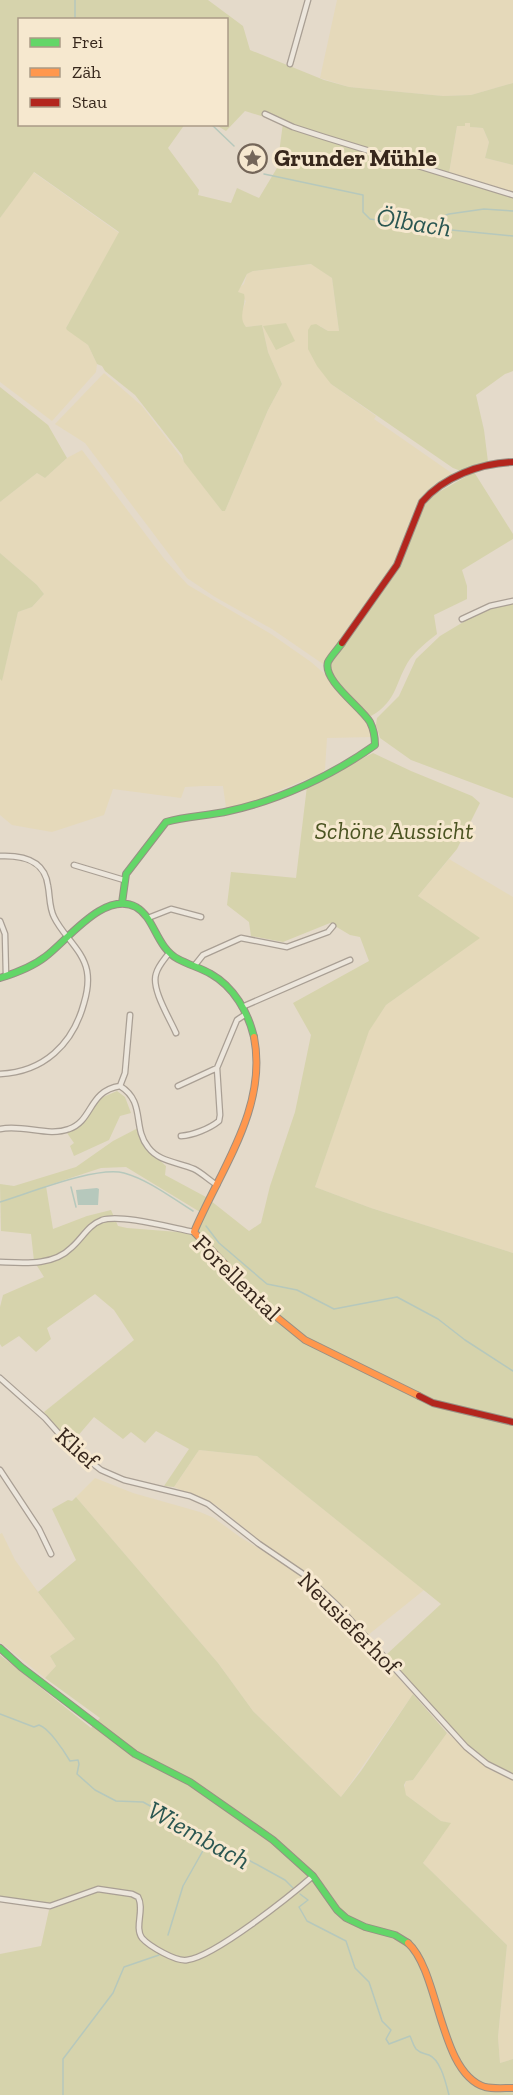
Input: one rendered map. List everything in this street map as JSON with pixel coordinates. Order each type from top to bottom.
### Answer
[{"type":"street","points":[[290,64],[308,0]]},
{"type":"street","points":[[265,114],[293,127],[513,195]]},
{"type":"street","points":[[122,903],[126,874],[166,822],[212,816],[257,803],[339,767],[373,747],[376,742],[375,734],[369,721],[332,678],[327,669],[330,660],[397,565],[422,502],[428,495],[482,467],[513,462]]},
{"type":"street","points":[[462,619],[490,606],[513,601]]},
{"type":"street","points":[[0,856],[28,858],[43,869],[53,916],[83,959],[88,980],[83,1009],[75,1029],[58,1051],[43,1062],[18,1072],[0,1074]]},
{"type":"street","points":[[74,865],[124,880]]},
{"type":"street","points":[[0,921],[5,934],[3,977],[45,958],[87,920],[104,909],[122,903],[140,909],[148,918],[159,942],[169,953],[216,976],[242,1007],[253,1029],[257,1053],[255,1096],[242,1134],[194,1232]]},
{"type":"street","points":[[148,918],[171,909],[201,917]]},
{"type":"street","points":[[195,965],[203,955],[241,938],[287,947],[328,932],[333,926]]},
{"type":"street","points":[[169,953],[159,966],[155,977],[156,987],[176,1033]]},
{"type":"street","points":[[242,1007],[350,960]]},
{"type":"street","points":[[181,1136],[205,1129],[219,1121],[217,1068],[237,1020],[246,1014]]},
{"type":"street","points":[[120,1086],[125,1072],[130,1015]]},
{"type":"street","points":[[178,1086],[217,1068]]},
{"type":"street","points":[[0,1129],[17,1127],[51,1131],[70,1129],[82,1120],[100,1094],[110,1088],[120,1086],[133,1098],[142,1137],[153,1153],[167,1161],[199,1172],[217,1185]]},
{"type":"street","name":"Forellental","points":[[0,1262],[28,1263],[60,1256],[71,1249],[93,1225],[109,1219],[132,1220],[194,1232],[273,1314],[305,1340],[433,1403],[513,1422]]},
{"type":"street","name":"Klief","points":[[0,1378],[45,1418],[69,1446],[100,1470],[124,1480],[169,1490]]},
{"type":"street","points":[[0,1470],[39,1529],[51,1554]]},
{"type":"street","name":"Neusieferhof","points":[[169,1490],[208,1504],[259,1544],[306,1576],[338,1606],[466,1747],[487,1764],[513,1777]]},
{"type":"street","points":[[0,1648],[21,1667],[135,1754],[173,1772],[273,1840],[313,1876],[337,1910],[346,1918],[403,1939],[421,1959],[448,2042],[463,2070],[472,2079],[486,2087],[513,2088]]},
{"type":"street","points":[[0,1899],[47,1907],[98,1889],[137,1896],[141,1904],[139,1930],[142,1938],[164,1953],[186,1960],[205,1954],[277,1905],[313,1876]]},
{"type":"shaded area","points":[[337,0],[513,0],[513,83],[471,95],[443,96],[349,87],[320,78]]},
{"type":"shaded area","points":[[470,123],[470,127],[483,128],[489,142],[485,158],[513,165],[513,193],[449,173],[457,126]]},
{"type":"shaded area","points":[[33,172],[119,233],[66,328],[88,345],[97,364],[96,372],[52,421],[0,382],[0,218]]},
{"type":"shaded area","points":[[312,264],[332,278],[339,331],[328,331],[320,326],[331,384],[376,416],[374,419],[453,474],[428,493],[395,565],[323,664],[272,629],[215,597],[187,578],[85,443],[55,424],[104,373],[142,406],[222,511],[225,511],[268,410],[282,384],[268,352],[262,325],[246,327],[242,322],[242,311],[246,301],[238,292],[247,274],[253,271]]},
{"type":"shaded area","points":[[82,450],[165,560],[188,585],[271,634],[311,662],[357,708],[373,737],[327,738],[325,769],[322,773],[270,794],[274,800],[227,814],[223,786],[203,786],[185,787],[181,798],[113,789],[104,815],[52,832],[12,825],[0,815],[0,679],[2,680],[18,612],[32,607],[44,594],[37,585],[0,553],[0,502],[37,473],[45,478],[67,458]]},
{"type":"shaded area","points":[[449,859],[513,897],[513,1253],[371,1208],[315,1187],[369,1030],[386,1005],[479,938],[418,896]]},
{"type":"shaded area","points":[[99,1189],[98,1205],[78,1205],[76,1190]]},
{"type":"shaded area","points":[[199,1450],[257,1456],[424,1590],[368,1635],[335,1599],[305,1572],[270,1549],[216,1505],[174,1487]]},
{"type":"shaded area","points":[[95,1478],[133,1493],[214,1518],[291,1568],[309,1582],[347,1620],[413,1694],[341,1797],[253,1711],[218,1663],[76,1497]]},
{"type":"shaded area","points":[[2,1533],[15,1560],[75,1639],[50,1656],[56,1666],[45,1678],[0,1642],[0,1534]]},
{"type":"shaded area","points":[[447,1733],[492,1771],[513,1779],[513,2059],[500,2063],[498,2037],[507,1945],[423,1863],[450,1823],[441,1821],[406,1795],[404,1790],[406,1781],[413,1780]]},
{"type":"green space","points":[[0,0],[208,0],[243,26],[250,50],[324,80],[349,87],[443,96],[471,95],[513,83],[513,165],[485,158],[489,142],[483,128],[470,127],[470,123],[465,123],[465,126],[457,126],[449,173],[513,193],[513,371],[505,374],[476,395],[488,462],[461,471],[453,468],[331,384],[317,366],[308,349],[308,330],[311,325],[316,324],[328,331],[339,331],[332,278],[311,264],[253,271],[247,274],[238,292],[244,294],[243,323],[246,327],[262,325],[268,352],[282,384],[268,410],[225,511],[222,511],[135,395],[97,364],[88,345],[67,330],[66,328],[119,232],[34,172],[0,218]]},
{"type":"green space","points":[[286,323],[295,341],[276,350],[263,326]]},
{"type":"green space","points":[[0,387],[48,425],[67,458],[45,478],[37,473],[0,502]]},
{"type":"green space","points":[[474,472],[513,534],[513,539],[462,570],[467,586],[467,599],[434,615],[437,634],[410,659],[386,704],[371,716],[367,715],[333,677],[330,665],[396,573],[423,506],[430,497]]},
{"type":"green space","points":[[0,553],[37,585],[44,594],[32,607],[18,612],[2,681],[0,679]]},
{"type":"green space","points":[[513,603],[513,798],[411,760],[380,738],[376,725],[377,718],[399,696],[416,659],[440,636],[480,612]]},
{"type":"green space","name":"Schöne Aussicht","points":[[373,753],[472,796],[480,803],[457,849],[418,896],[480,938],[386,1005],[369,1031],[315,1187],[371,1208],[513,1253],[513,1777],[479,1756],[454,1734],[387,1654],[441,1604],[257,1456],[199,1450],[174,1487],[164,1486],[189,1449],[156,1431],[145,1443],[131,1432],[123,1439],[94,1417],[70,1445],[44,1412],[134,1340],[114,1310],[95,1294],[47,1328],[51,1339],[36,1352],[19,1336],[2,1347],[0,1344],[0,1307],[3,1295],[44,1277],[34,1261],[31,1234],[1,1231],[0,1184],[14,1186],[76,1167],[113,1141],[138,1128],[144,1146],[166,1166],[165,1175],[206,1197],[249,1231],[261,1223],[270,1186],[295,1112],[311,1035],[293,1003],[369,961],[360,937],[350,935],[330,923],[283,942],[251,936],[249,922],[227,905],[231,872],[296,878],[307,786]],"holes":[[[126,1167],[200,1212],[191,1233],[118,1226],[111,1210],[53,1229],[46,1186],[101,1168]]]},
{"type":"green space","points":[[117,1091],[125,1097],[131,1113],[120,1116],[109,1140],[74,1156],[70,1146],[74,1143],[67,1133],[83,1124],[101,1098]]},
{"type":"green space","points":[[76,1497],[218,1663],[253,1711],[341,1797],[413,1694],[447,1733],[413,1780],[406,1781],[404,1785],[406,1795],[441,1821],[451,1823],[423,1863],[507,1945],[498,2037],[500,2063],[513,2059],[513,2095],[0,2095],[0,1954],[41,1946],[49,1910],[98,1892],[135,1897],[138,1894],[97,1887],[49,1905],[0,1897],[0,1655],[91,1728],[100,1718],[45,1678],[56,1666],[50,1656],[75,1639],[38,1592],[76,1560],[52,1509]]},
{"type":"waterway","name":"Ölbach","points":[[75,0],[75,18]]},
{"type":"waterway","name":"Ölbach","points":[[213,126],[234,146]]},
{"type":"waterway","name":"Ölbach","points":[[264,174],[363,195],[363,212],[370,219],[513,236]]},
{"type":"waterway","points":[[446,228],[446,215],[449,214],[484,209],[513,211]]},
{"type":"waterway","points":[[0,1202],[80,1177],[112,1172],[124,1173],[142,1180],[193,1211]]},
{"type":"waterway","points":[[71,1187],[76,1207]]},
{"type":"waterway","points":[[206,1226],[219,1243],[267,1284],[297,1290],[334,1309],[397,1297],[438,1319],[465,1340],[513,1371]]},
{"type":"waterway","name":"Wiembach","points":[[0,1714],[34,1727],[39,1725],[47,1730],[70,1761],[78,1760],[77,1774],[95,1790],[116,1801],[143,1802],[285,1880],[293,1888]]},
{"type":"waterway","points":[[168,1935],[183,1886],[209,1840]]},
{"type":"waterway","name":"Wiembach","points":[[300,1894],[308,1900],[299,1907],[307,1921],[346,1941],[355,1968],[369,1982],[382,2021],[391,2030],[386,2039],[389,2044],[410,2036],[416,2049],[437,2062],[449,2095]]},
{"type":"waterway","points":[[63,2095],[63,2059],[113,1993],[124,1967],[159,1955]]},
{"type":"traffic: fast","points":[[122,903],[126,874],[166,822],[229,811],[287,793],[324,776],[375,745],[370,722],[336,685],[328,669],[328,662],[342,643]]},
{"type":"traffic: fast","points":[[0,978],[40,961],[99,911],[111,905],[124,904],[136,907],[142,912],[171,954],[211,974],[227,986],[244,1010],[254,1037]]},
{"type":"traffic: fast","points":[[0,1648],[21,1667],[135,1754],[190,1782],[273,1840],[313,1876],[337,1910],[346,1918],[365,1927],[395,1935],[408,1943]]},
{"type":"traffic: slow","points":[[254,1037],[257,1063],[248,1114],[239,1138],[194,1232],[273,1314],[305,1340],[419,1396]]},
{"type":"traffic: slow","points":[[408,1943],[419,1957],[427,1976],[458,2063],[470,2078],[485,2087],[513,2088]]},
{"type":"traffic: jam","points":[[342,643],[397,565],[422,502],[441,485],[463,473],[488,465],[513,462]]},
{"type":"traffic: jam","points":[[419,1396],[433,1403],[513,1422]]},
{"type":"place","name":"Grunder Mühle","points":[[253,158]]}]
